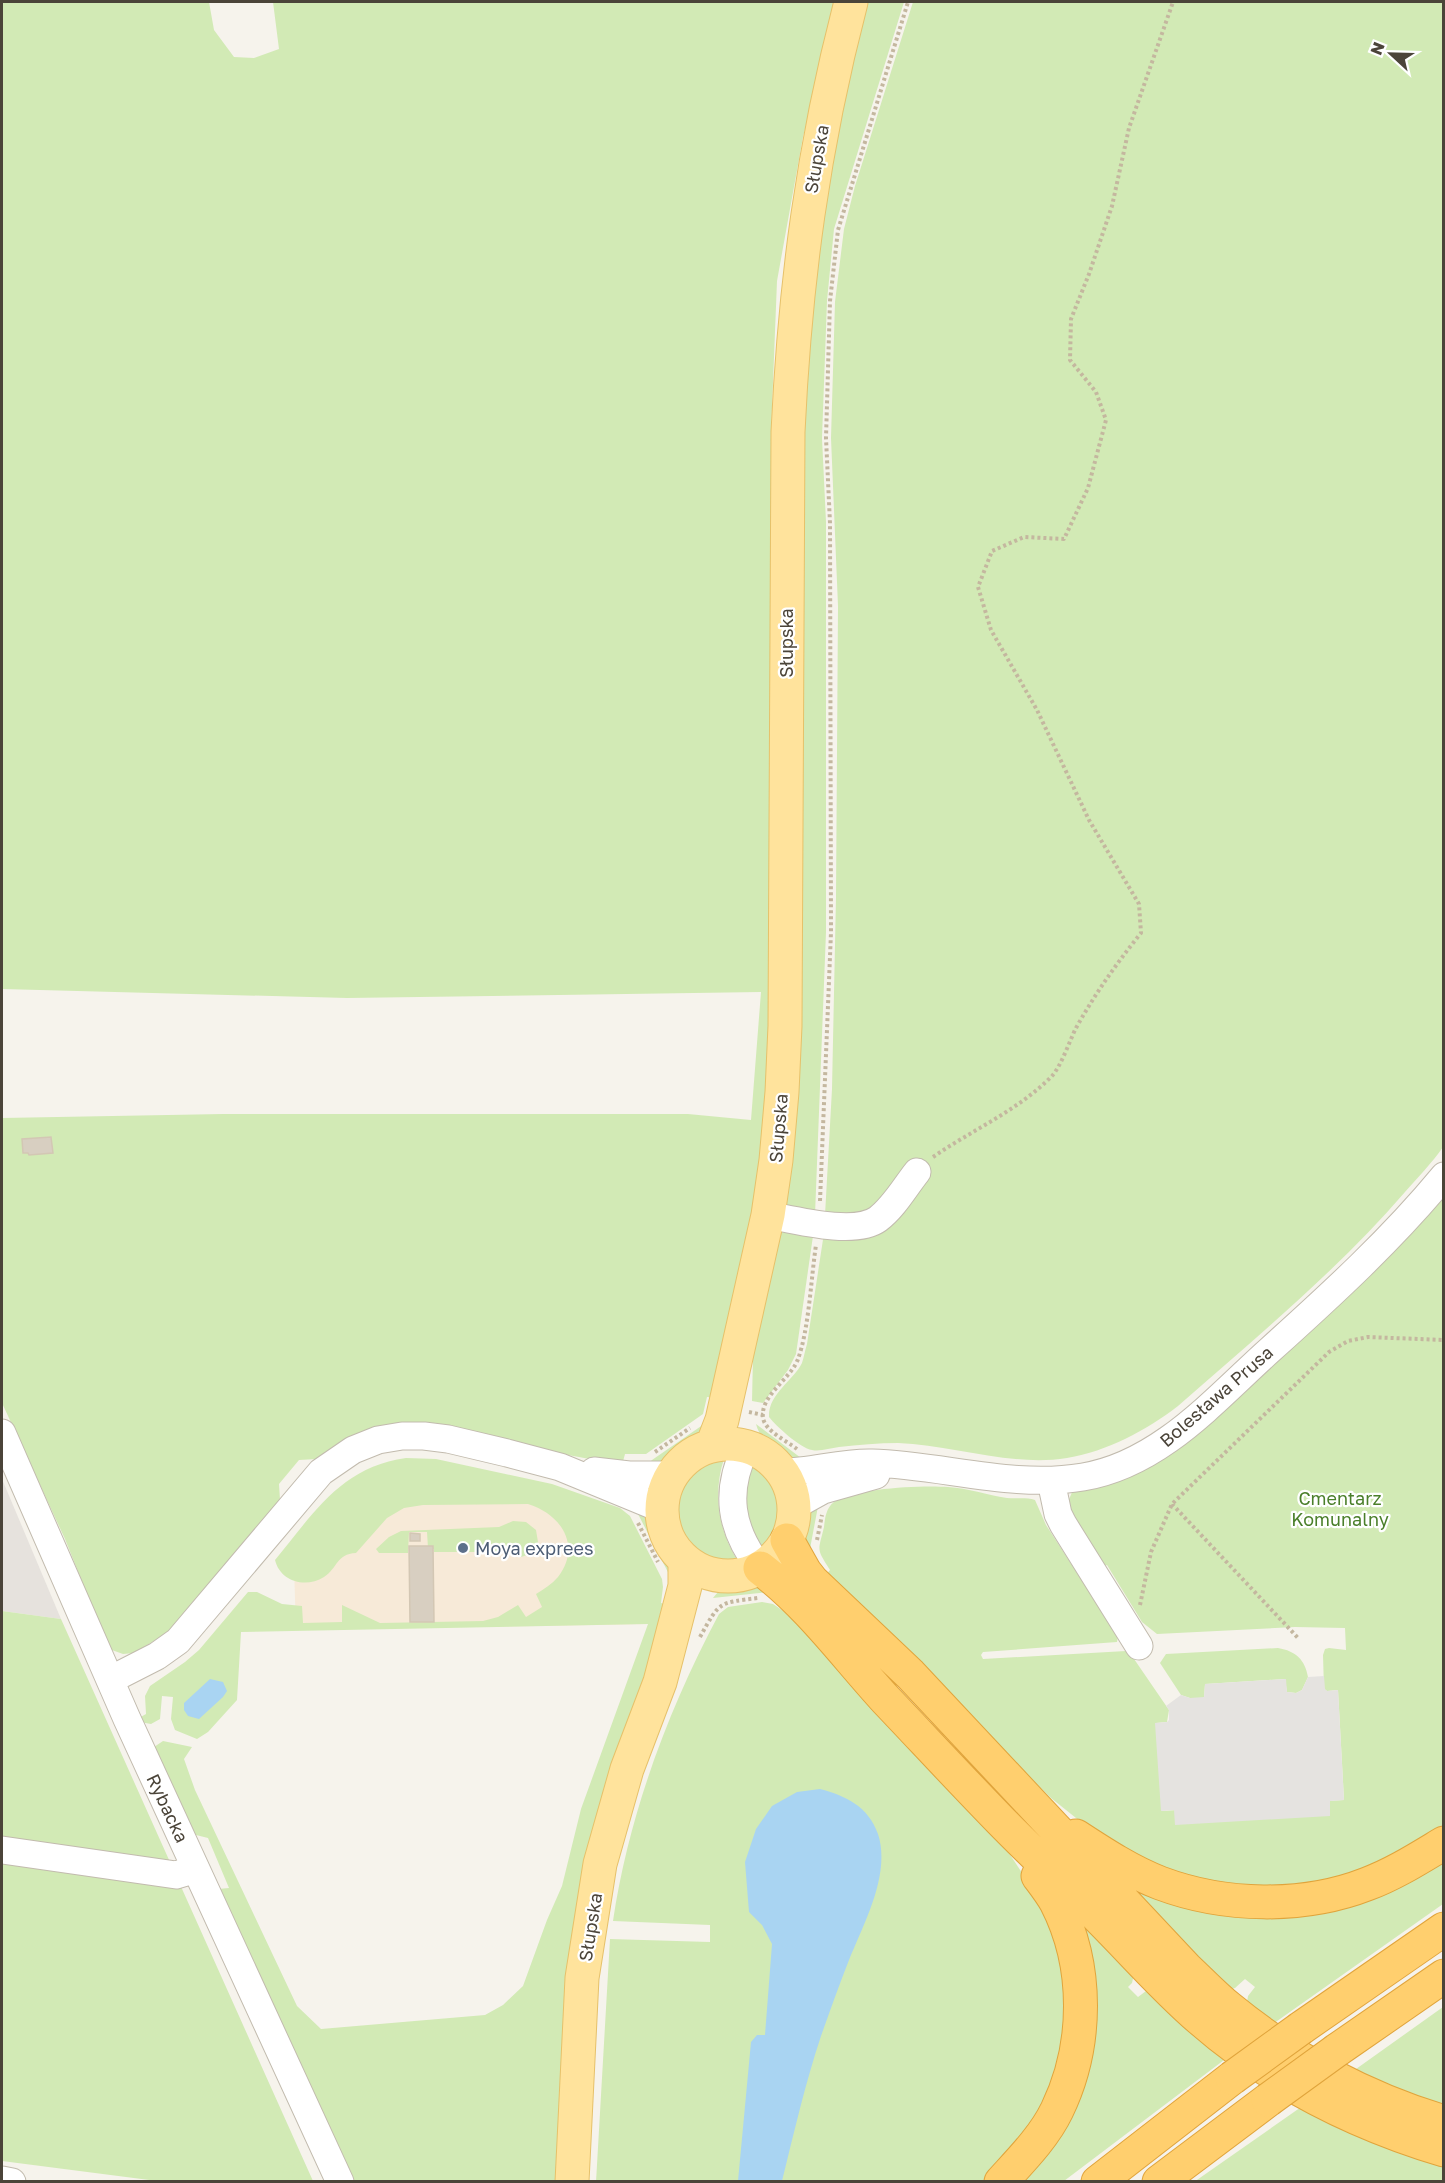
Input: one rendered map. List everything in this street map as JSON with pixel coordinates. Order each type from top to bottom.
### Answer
[{"type":"highway","points":[[787,1540],[797,1588],[866,1678],[998,1818],[1201,2020],[1284,2080],[1319,2100],[1393,2134],[1443,2150]]},
{"type":"highway","points":[[760,1568],[797,1588],[910,1674],[1185,1968],[1230,2009],[1284,2048],[1350,2085],[1443,2122]]},
{"type":"highway","points":[[1038,1809],[1088,1844],[1160,1883],[1219,1898],[1249,1901],[1283,1901],[1320,1897],[1366,1884],[1412,1863],[1443,1843]]},
{"type":"highway","points":[[998,1818],[1056,1902],[1072,1940],[1079,1977],[1081,2005],[1076,2055],[1070,2078],[1056,2112],[1030,2151],[1000,2181]]},
{"type":"highway","points":[[1098,2181],[1232,2078],[1443,1929]]},
{"type":"highway","points":[[1158,2181],[1337,2049],[1443,1976]]},
{"type":"main road","name":"Słupska","points":[[712,1446],[722,1419],[768,1215],[781,1115],[785,1026],[788,432],[791,361],[800,261],[814,170],[826,104],[851,2]]},
{"type":"main road","name":"Słupska","points":[[746,1447],[745,1368],[752,1287]]},
{"type":"main road","points":[[723,1444],[746,1447],[760,1452],[772,1461],[793,1463],[792,1494],[808,1509],[793,1524],[780,1551],[760,1568],[741,1575],[707,1574],[685,1561],[674,1550],[667,1537],[662,1509],[663,1496],[671,1475],[689,1457],[712,1446],[723,1444]]},
{"type":"main road","name":"Słupska","points":[[572,2181],[582,1978],[588,1927],[600,1864],[616,1805],[660,1682],[683,1594],[685,1561]]},
{"type":"main road","name":"Słupska","points":[[660,1682],[720,1576]]},
{"type":"street","points":[[768,1215],[847,1226],[867,1225],[878,1219],[890,1207],[917,1172]]},
{"type":"street","name":"Bolesława Prusa","points":[[793,1463],[871,1463],[1051,1481],[1085,1477],[1131,1461],[1174,1436],[1343,1284],[1385,1242],[1443,1176]]},
{"type":"street","name":"Rybacka","points":[[2,1433],[110,1680],[340,2181]]},
{"type":"street","points":[[110,1680],[149,1660],[178,1641],[312,1481],[353,1450],[390,1438],[424,1436],[458,1441],[560,1467],[630,1475],[671,1475]]},
{"type":"street","points":[[746,1447],[738,1463],[733,1482],[733,1510],[740,1537],[760,1568]]},
{"type":"street","points":[[560,1467],[662,1509]]},
{"type":"street","name":"Bolesława Prusa","points":[[808,1509],[823,1490],[852,1480],[925,1467]]},
{"type":"street","points":[[1051,1481],[1058,1514],[1063,1524],[1135,1640]]},
{"type":"street","points":[[2,1850],[176,1875],[196,1869]]},
{"type":"street","points":[[2,2180],[12,2181]]},
{"type":"path","points":[[793,1463],[764,1422],[763,1415],[768,1400],[798,1360],[819,1223],[828,1042],[832,863],[831,523],[826,438],[830,301],[838,230],[908,2]]},
{"type":"path","points":[[917,1172],[933,1157],[962,1137],[1011,1110],[1053,1075],[1076,1029],[1107,976],[1141,933],[1139,904],[1089,820],[1037,710],[991,630],[978,587],[992,551],[1024,537],[1064,538],[1088,488],[1106,420],[1096,392],[1070,360],[1071,320],[1112,206],[1129,128],[1173,2]]},
{"type":"path","points":[[1135,1640],[1150,1552],[1172,1504],[1329,1352],[1348,1341],[1368,1337],[1443,1340]]},
{"type":"path","points":[[1172,1504],[1299,1639]]},
{"type":"path","points":[[699,1639],[712,1615],[727,1602],[776,1599],[797,1588],[813,1559],[808,1509]]},
{"type":"shaded area","points":[[2,1479],[61,1619],[2,1611]]},
{"type":"shaded area","name":"Moya exprees","points":[[527,1499],[574,1515],[648,1624],[296,1630],[294,1567],[345,1503]]},
{"type":"shaded area","points":[[1324,1676],[1327,1691],[1338,1690],[1344,1800],[1330,1801],[1330,1816],[1175,1825],[1174,1810],[1161,1811],[1155,1723],[1169,1720],[1169,1710],[1166,1706],[1181,1695],[1190,1698],[1204,1697],[1205,1684],[1286,1679],[1287,1692],[1296,1693],[1302,1690],[1308,1677]]},
{"type":"green space","points":[[2,2],[209,2],[214,30],[234,57],[254,58],[279,49],[273,2],[837,2],[803,137],[777,281],[771,433],[773,589],[769,1125],[718,1398],[707,1397],[703,1414],[646,1454],[625,1454],[622,1465],[541,1450],[346,1440],[317,1459],[299,1460],[279,1484],[280,1500],[176,1624],[167,1633],[134,1653],[123,1654],[109,1649],[65,1539],[2,1403],[2,1118],[223,1114],[688,1114],[751,1120],[761,992],[347,998],[2,989]]},
{"type":"green space","points":[[860,2],[904,2],[834,229],[827,301],[822,438],[826,522],[826,932],[815,1215],[785,1209],[797,433],[809,262]]},
{"type":"green space","points":[[913,2],[1443,2],[1443,1147],[1352,1249],[1295,1303],[1178,1406],[1126,1439],[1067,1458],[1025,1460],[898,1443],[815,1450],[795,1441],[769,1417],[772,1401],[803,1361],[824,1233],[832,1089],[836,897],[838,606],[831,438],[835,302],[844,229],[855,186]]},
{"type":"green space","name":"Cmentarz Komunalny","points":[[1443,1193],[1443,1833],[1340,1879],[1266,1890],[1173,1875],[1096,1834],[1051,1798],[824,1577],[830,1570],[820,1553],[825,1517],[831,1504],[844,1497],[857,1493],[906,1487],[936,1486],[1007,1498],[1035,1500],[1046,1525],[1118,1636],[1117,1642],[983,1652],[981,1655],[983,1659],[1126,1651],[1132,1656],[1169,1710],[1167,1722],[1156,1723],[1162,1811],[1344,1800],[1338,1690],[1324,1689],[1323,1655],[1325,1649],[1329,1648],[1346,1650],[1345,1628],[1295,1627],[1157,1634],[1142,1622],[1107,1565],[1102,1567],[1067,1504],[1073,1490],[1103,1482]]},
{"type":"green space","points":[[814,1229],[796,1354],[788,1370],[763,1403],[752,1401],[753,1356],[776,1230]]},
{"type":"green space","points":[[707,1422],[702,1438],[667,1463],[644,1468],[652,1460]]},
{"type":"green space","points":[[756,1424],[801,1458],[793,1463],[775,1452],[765,1442]]},
{"type":"green space","points":[[721,1457],[724,1459],[719,1484],[719,1510],[725,1535],[736,1558],[734,1562],[711,1559],[693,1549],[681,1534],[676,1517],[677,1498],[684,1481],[699,1466]]},
{"type":"green space","points":[[406,1458],[436,1459],[552,1484],[620,1508],[630,1516],[662,1579],[661,1603],[671,1606],[646,1688],[561,2181],[354,2181],[218,1889],[229,1888],[208,1838],[192,1834],[154,1747],[163,1741],[192,1747],[184,1759],[195,1790],[297,2006],[321,2029],[485,2015],[503,2005],[523,1986],[562,1886],[581,1809],[648,1624],[241,1632],[237,1700],[208,1732],[197,1739],[175,1730],[171,1719],[173,1697],[162,1696],[160,1719],[151,1724],[140,1722],[139,1718],[146,1714],[145,1696],[150,1686],[199,1650],[248,1592],[257,1592],[282,1604],[302,1606],[303,1623],[342,1622],[342,1605],[380,1623],[483,1621],[498,1617],[518,1605],[526,1617],[542,1607],[536,1594],[558,1577],[565,1565],[568,1543],[558,1523],[550,1515],[528,1504],[423,1505],[404,1508],[387,1518],[356,1553],[345,1556],[329,1573],[317,1581],[294,1581],[282,1573],[275,1560],[316,1509],[331,1495],[364,1471],[383,1463]]},
{"type":"green space","points":[[753,1463],[772,1481],[780,1502],[777,1525],[765,1547],[759,1543],[751,1529],[747,1511],[746,1483]]},
{"type":"green space","points":[[819,1501],[809,1554],[798,1529],[806,1513]]},
{"type":"green space","points":[[635,1504],[649,1514],[661,1542],[671,1556],[671,1578],[638,1514]]},
{"type":"green space","points":[[513,1521],[526,1522],[536,1530],[538,1542],[530,1554],[521,1557],[502,1552],[434,1552],[434,1549],[428,1548],[427,1532],[409,1532],[408,1553],[379,1553],[376,1549],[389,1537],[401,1531],[499,1527]]},
{"type":"green space","points":[[745,1581],[758,1581],[769,1592],[713,1598],[727,1586]]},
{"type":"green space","points":[[762,1602],[773,1604],[785,1612],[794,1606],[1003,1844],[1048,1912],[1070,1995],[1056,2086],[1000,2167],[984,2181],[596,2182],[610,1939],[710,1942],[710,1925],[613,1921],[629,1841],[640,1802],[667,1725],[700,1650],[719,1614],[728,1607]]},
{"type":"green space","points":[[2,1611],[61,1619],[313,2181],[157,2181],[2,2161]]},
{"type":"green space","points":[[1278,1648],[1295,1654],[1305,1666],[1308,1677],[1302,1690],[1296,1693],[1287,1692],[1285,1679],[1205,1684],[1204,1698],[1190,1698],[1181,1695],[1160,1663],[1166,1654]]},
{"type":"green space","points":[[1443,1855],[1443,1904],[1270,2026],[1247,2002],[1248,1996],[1255,1987],[1245,1979],[1229,1990],[1094,1858],[1220,1908]]},
{"type":"green space","points":[[1073,1913],[1134,1974],[1132,1983],[1128,1987],[1138,1997],[1146,1991],[1149,1992],[1228,2057],[1064,2181],[1015,2182],[1056,2133]]},
{"type":"green space","points":[[1443,2007],[1443,2110],[1349,2074]]},
{"type":"green space","points":[[1304,2105],[1443,2161],[1443,2181],[1194,2182]]},
{"type":"water","points":[[210,1679],[223,1682],[227,1691],[199,1719],[188,1716],[184,1710],[184,1703]]},
{"type":"water","points":[[820,1789],[839,1795],[855,1804],[874,1824],[881,1849],[878,1882],[874,1898],[821,2036],[782,2181],[738,2181],[751,2042],[757,2035],[765,2035],[772,1944],[762,1925],[749,1912],[745,1862],[756,1829],[772,1806],[797,1792]]},
{"type":"building","points":[[51,1137],[53,1153],[29,1155],[23,1153],[22,1139]]},
{"type":"building","points":[[410,1533],[420,1534],[420,1541],[410,1541]]},
{"type":"building","points":[[409,1546],[433,1546],[434,1622],[410,1622]]},
{"type":"place","name":"Moya exprees","points":[[463,1548]]}]
